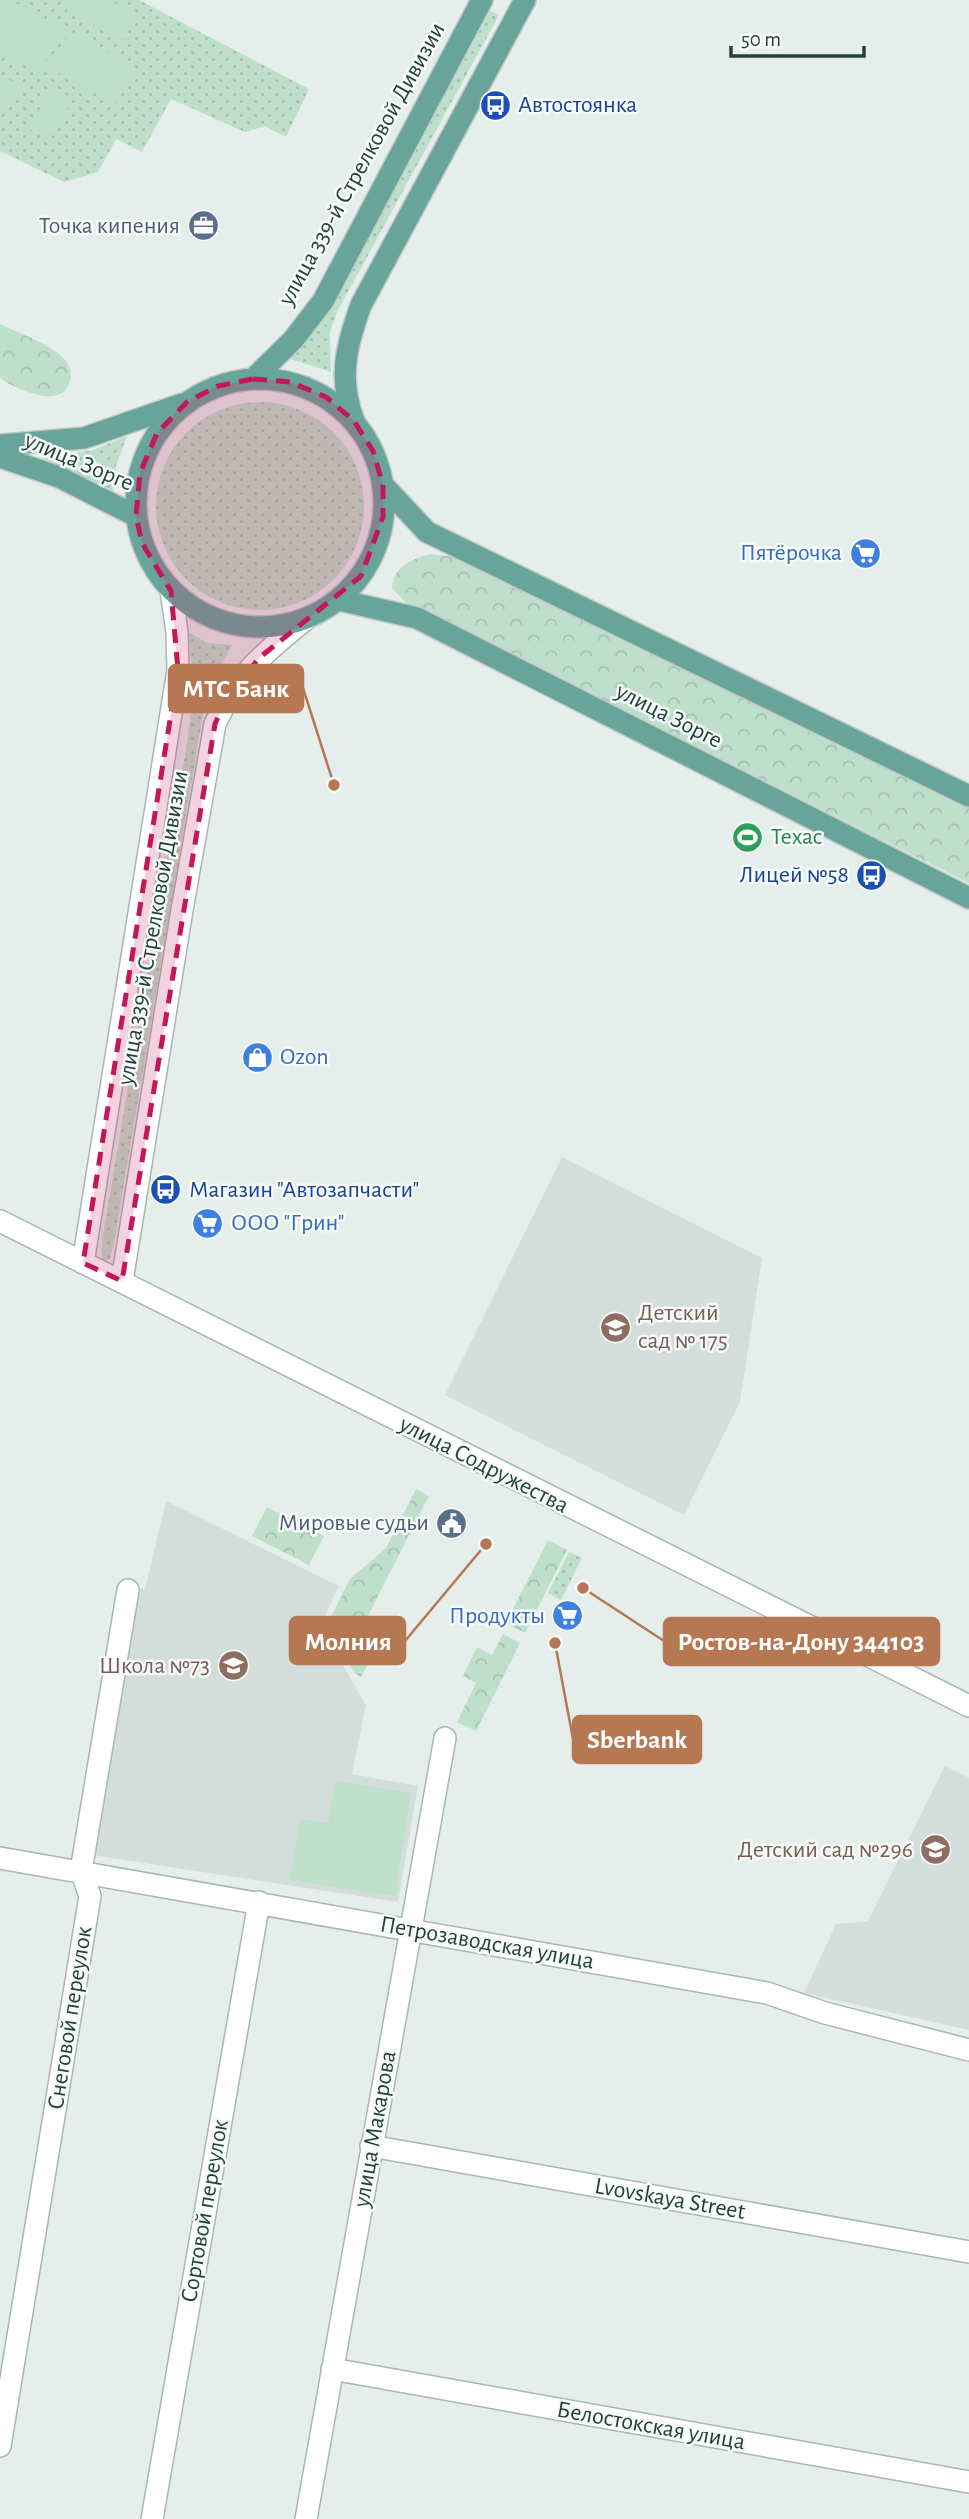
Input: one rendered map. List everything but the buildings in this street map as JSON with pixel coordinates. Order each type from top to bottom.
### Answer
[{"type":"main road","name":"улица 339-й Стрелковой Дивизии","points":[[253,379],[293,340],[323,301],[482,0]]},
{"type":"main road","points":[[354,421],[345,387],[346,353],[361,305],[525,0]]},
{"type":"main road","points":[[253,379],[290,383],[326,397],[354,421],[373,451],[383,485],[383,517],[376,548],[360,576],[338,600],[306,619],[271,627],[235,625],[200,613],[171,591],[154,569],[142,543],[136,516],[140,473],[158,433],[187,402],[218,386],[253,379]]},
{"type":"main road","name":"улица Зорге","points":[[0,445],[84,438],[187,402]]},
{"type":"main road","name":"улица Зорге","points":[[0,457],[59,477],[136,516]]},
{"type":"main road","points":[[383,485],[427,532],[969,796]]},
{"type":"main road","name":"улица Зорге","points":[[338,600],[417,618],[969,898]]},
{"type":"street","name":"улица 339-й Стрелковой Дивизии","points":[[83,1263],[178,670],[177,632],[171,591]]},
{"type":"street","name":"улица 339-й Стрелковой Дивизии","points":[[122,1281],[181,910],[215,724],[226,699],[241,677],[259,658],[306,619]]},
{"type":"street","name":"улица Содружества","points":[[0,1221],[969,1706]]},
{"type":"street","name":"Снеговой переулок","points":[[0,2446],[90,1896],[81,1871],[128,1590]]},
{"type":"street","name":"улица Макарова","points":[[306,2519],[445,1738]]},
{"type":"street","name":"Петрозаводская улица","points":[[0,1858],[767,1993],[825,2013],[969,2050]]},
{"type":"street","name":"Сортовой переулок","points":[[152,2519],[258,1902]]},
{"type":"street","name":"Lvovskaya Street","points":[[371,2146],[969,2252]]},
{"type":"street","name":"Белостокская улица","points":[[332,2369],[969,2482]]},
{"type":"highlighted area","points":[[253,379],[290,382],[326,397],[354,421],[373,451],[383,485],[383,517],[361,576],[259,658],[226,699],[215,724],[122,1281],[83,1263],[178,670],[171,591],[142,543],[136,516],[140,473],[157,433],[187,402],[218,386]]},
{"type":"shaded area","name":"Детский сад № 175","points":[[562,1157],[762,1258],[740,1402],[684,1515],[445,1395]]},
{"type":"shaded area","name":"Школа №73","points":[[166,1501],[339,1586],[320,1626],[366,1705],[352,1774],[418,1786],[398,1902],[92,1855],[135,1587],[145,1589]]},
{"type":"shaded area","name":"Детский сад №296","points":[[945,1766],[969,1778],[969,2030],[804,1993],[836,1924],[868,1921]]},
{"type":"green space","points":[[0,0],[139,0],[309,89],[286,137],[265,126],[245,132],[171,99],[142,152],[116,139],[98,172],[64,182],[0,151]]},
{"type":"green space","points":[[0,0],[10,0],[63,28],[39,73],[0,52]]},
{"type":"green space","points":[[72,0],[108,0],[136,14],[123,40],[66,11]]},
{"type":"green space","points":[[490,11],[499,15],[337,312],[330,332],[331,372],[287,358],[305,343],[331,308]]},
{"type":"green space","points":[[70,31],[135,66],[115,104],[50,69]]},
{"type":"green space","points":[[0,75],[21,86],[10,107],[0,102]]},
{"type":"green space","points":[[51,87],[73,98],[50,140],[29,129]]},
{"type":"green space","points":[[0,324],[60,355],[71,373],[66,390],[58,395],[38,395],[0,378]]},
{"type":"green space","points":[[260,402],[300,410],[333,433],[356,466],[364,506],[356,546],[333,579],[300,602],[260,610],[220,602],[187,579],[164,546],[156,506],[164,466],[187,433],[220,410]]},
{"type":"green space","points":[[127,436],[116,466],[112,500],[78,476],[41,458],[93,450]]},
{"type":"green space","points":[[430,554],[456,557],[969,806],[969,883],[406,603],[392,588],[393,581],[400,569],[410,561]]},
{"type":"green space","points":[[187,631],[207,643],[232,645],[209,688],[203,713],[114,1243],[110,1259],[106,1261],[102,1260],[102,1240],[188,737],[192,671]]},
{"type":"green space","points":[[416,1489],[429,1496],[357,1637],[377,1648],[361,1677],[354,1673],[328,1623],[350,1579],[386,1548]]},
{"type":"green space","points":[[267,1507],[324,1536],[309,1565],[252,1536]]},
{"type":"green space","points":[[548,1540],[567,1550],[525,1633],[506,1623]]},
{"type":"green space","points":[[569,1552],[582,1558],[561,1600],[548,1593]]},
{"type":"green space","points":[[503,1634],[520,1643],[476,1731],[457,1722],[476,1683],[463,1676],[477,1647],[492,1655]]},
{"type":"green space","points":[[335,1781],[411,1793],[395,1896],[290,1880],[300,1819],[328,1823]]},
{"type":"place","name":"Автостоянка","points":[[495,105]]},
{"type":"place","name":"Точка кипения","points":[[203,226]]},
{"type":"place","name":"Пятёрочка","points":[[865,553]]},
{"type":"place","name":"МТС Банк","points":[[334,785]]},
{"type":"place","name":"Техас","points":[[748,837]]},
{"type":"place","name":"Лицей №58","points":[[872,875]]},
{"type":"place","name":"Ozon","points":[[257,1057]]},
{"type":"place","name":"Магазин \"Автозапчасти\"","points":[[166,1190]]},
{"type":"place","name":"ООО \"Грин\"","points":[[208,1223]]},
{"type":"place","name":"Детский сад № 175","points":[[615,1327]]},
{"type":"place","name":"Мировые судьи","points":[[452,1523]]},
{"type":"place","name":"Молния","points":[[486,1544]]},
{"type":"place","name":"Ростов-на-Дону 344103","points":[[583,1588]]},
{"type":"place","name":"Продукты","points":[[568,1616]]},
{"type":"place","name":"Sberbank","points":[[555,1643]]},
{"type":"place","name":"Школа №73","points":[[233,1666]]},
{"type":"place","name":"Детский сад №296","points":[[936,1850]]}]
